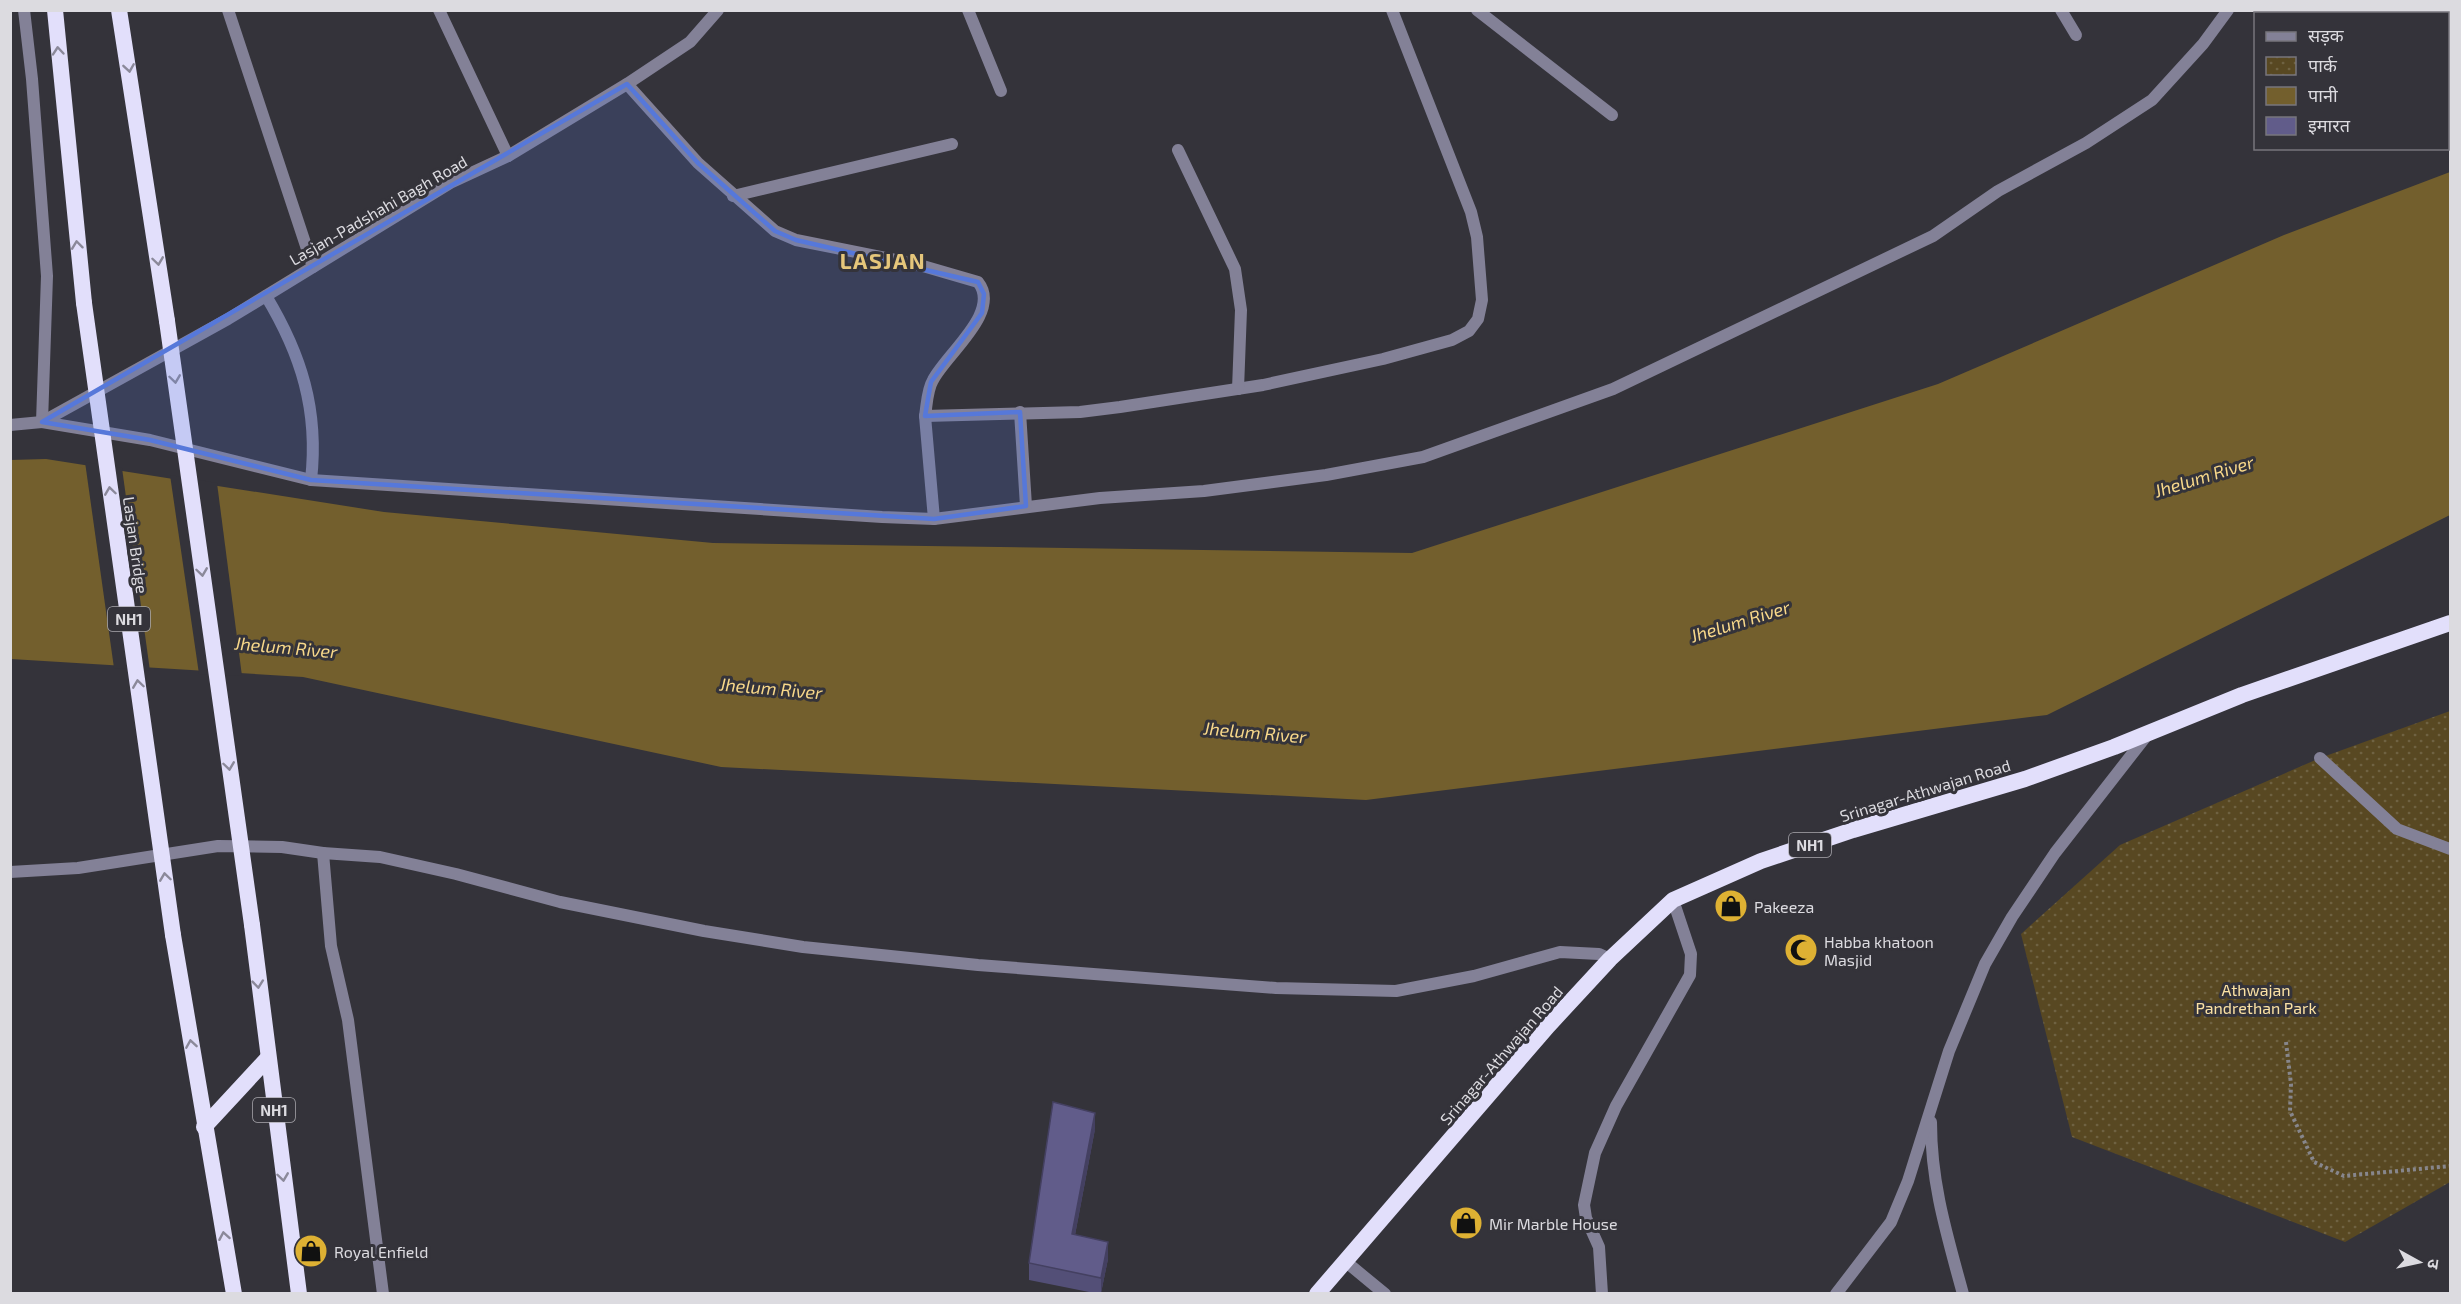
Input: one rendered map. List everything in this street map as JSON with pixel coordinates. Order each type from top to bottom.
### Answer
[{"type":"highway","name":"Lasjan Bridge","points":[[55,10],[84,303],[173,935],[204,1127]]},
{"type":"highway","name":"NH1","points":[[119,10],[167,321],[252,926],[267,1059],[299,1293]]},
{"type":"highway","name":"Srinagar-Athwajan Road","points":[[1317,1293],[1548,1026],[1611,959],[1673,900],[1761,861],[1853,830],[2025,779],[2147,734],[2242,695],[2451,623]]},
{"type":"highway","points":[[204,1127],[267,1059]]},
{"type":"highway","name":"NH1","points":[[204,1127],[234,1293]]},
{"type":"street","points":[[24,10],[32,78],[46,276],[42,422]]},
{"type":"street","points":[[228,10],[313,267]]},
{"type":"street","points":[[439,10],[508,156]]},
{"type":"street","name":"Lasjan-Padshahi Bagh Road","points":[[42,422],[266,296],[452,182],[508,156],[627,84],[690,42],[718,10]]},
{"type":"street","points":[[968,10],[1001,91]]},
{"type":"street","points":[[925,416],[1080,412],[1238,388],[1383,359],[1452,340],[1469,331],[1478,319],[1482,300],[1478,237],[1471,212],[1392,10]]},
{"type":"street","points":[[1477,10],[1612,115]]},
{"type":"street","points":[[2061,10],[2076,35]]},
{"type":"street","points":[[10,425],[42,422],[150,440],[311,480],[644,503],[934,519],[1026,506],[1204,491],[1326,476],[1423,457],[1613,389],[1933,236],[1998,191],[2086,143],[2152,100],[2203,44],[2228,10]]},
{"type":"street","points":[[627,84],[698,163],[775,231],[796,240],[916,264],[978,282],[984,294],[982,313],[931,382],[925,416],[934,519]]},
{"type":"street","points":[[733,196],[952,144]]},
{"type":"street","points":[[1178,150],[1235,269],[1241,310],[1238,388]]},
{"type":"street","points":[[266,296],[285,327],[307,384],[314,456],[311,480]]},
{"type":"street","points":[[1020,412],[1026,506]]},
{"type":"street","points":[[1836,1293],[1891,1222],[1908,1182],[1949,1050],[1985,964],[2012,917],[2055,853],[2147,734]]},
{"type":"street","points":[[2320,758],[2397,830],[2451,849]]},
{"type":"street","points":[[10,872],[78,868],[218,846],[282,847],[323,853],[380,857],[456,874],[560,902],[704,931],[803,947],[978,965],[1276,988],[1396,991],[1474,976],[1560,952],[1593,954],[1611,959]]},
{"type":"street","points":[[323,853],[332,946],[348,1020],[383,1293]]},
{"type":"street","points":[[1602,1293],[1601,1259],[1599,1247],[1586,1218],[1586,1192],[1603,1131],[1690,975],[1691,954],[1673,900]]},
{"type":"street","points":[[1930,1112],[1932,1167],[1936,1196],[1963,1293]]},
{"type":"street","points":[[1345,1261],[1385,1293]]},
{"type":"path","points":[[2286,1042],[2291,1084],[2290,1111],[2314,1162],[2344,1176],[2451,1166]]},
{"type":"highlighted area","points":[[627,84],[698,163],[775,231],[796,240],[978,282],[984,294],[982,313],[931,382],[925,416],[1020,412],[1026,506],[934,519],[311,480],[150,440],[42,422]]},
{"type":"green space","name":"Athwajan Pandrethan Park","points":[[2450,711],[2450,1182],[2345,1242],[2072,1137],[2021,934],[2120,845],[2320,758]]},
{"type":"water","name":"Jhelum River","points":[[2450,172],[2450,515],[2047,715],[1366,800],[721,767],[303,677],[11,659],[10,460],[46,459],[384,512],[713,543],[1412,553],[1938,384],[2284,235]]},
{"type":"pier","points":[[85,462],[122,468],[150,671],[114,668]]},
{"type":"pier","points":[[170,475],[217,483],[242,676],[199,674]]},
{"type":"building","points":[[1053,1102],[1095,1113],[1072,1234],[1108,1242],[1101,1278],[1029,1263]]},
{"type":"place","name":"Pakeeza","points":[[1731,906]]},
{"type":"place","name":"Habba khatoon Masjid","points":[[1801,950]]},
{"type":"place","name":"Mir Marble House","points":[[1466,1223]]},
{"type":"place","name":"Royal Enfield","points":[[311,1251]]},
{"type":"district","name":"LASJAN","points":[[883,260]]}]
